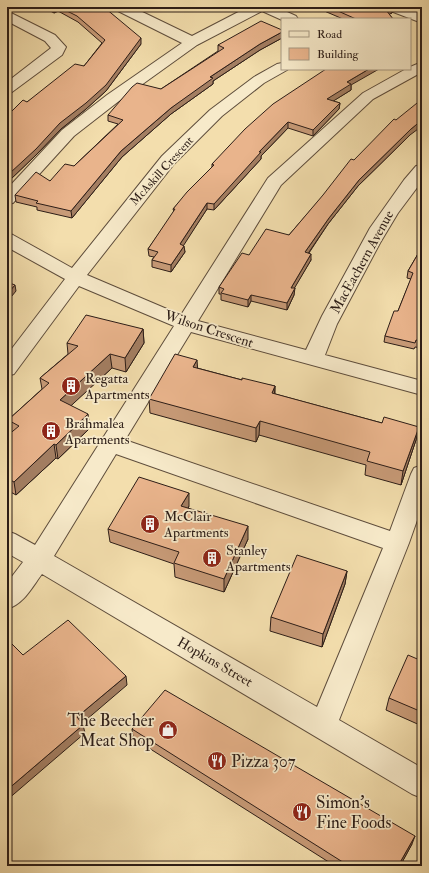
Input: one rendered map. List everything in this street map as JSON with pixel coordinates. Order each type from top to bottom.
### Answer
[{"type":"street","points":[[121,7],[192,42]]},
{"type":"street","points":[[7,199],[68,133],[113,98],[192,42],[259,7]]},
{"type":"street","points":[[265,7],[290,18]]},
{"type":"street","points":[[393,7],[422,19]]},
{"type":"street","points":[[7,15],[50,38],[59,47],[57,52],[7,89]]},
{"type":"street","points":[[7,599],[16,590],[39,559],[274,182],[368,96],[422,66]]},
{"type":"street","name":"McAskill Crescent","points":[[7,369],[60,300],[88,259],[168,160],[216,113],[259,80],[281,68]]},
{"type":"street","name":"MacEachern Avenue","points":[[313,359],[320,338],[379,226],[406,187],[422,170]]},
{"type":"street","name":"Wilson Crescent","points":[[7,239],[76,277],[186,324],[422,388]]},
{"type":"street","points":[[112,444],[397,543]]},
{"type":"street","points":[[323,725],[397,543],[422,474]]},
{"type":"street","name":"Hopkins Street","points":[[7,541],[422,784]]},
{"type":"building","points":[[59,7],[109,7],[105,8],[141,38],[106,85],[60,123],[36,149],[10,173],[7,170],[7,116],[23,100],[27,102],[75,64],[84,66],[105,40],[77,16]]},
{"type":"building","points":[[329,7],[392,7],[386,10],[392,18],[354,18]]},
{"type":"building","points":[[261,21],[281,30],[281,33],[260,44],[210,77],[213,78],[171,108],[121,151],[71,211],[36,203],[38,201],[15,195],[36,172],[50,181],[65,164],[74,166],[123,120],[108,115],[137,83],[161,89],[224,48],[218,45]]},
{"type":"building","points":[[324,70],[367,70],[347,82],[351,84],[327,99],[340,103],[313,130],[288,122],[259,152],[261,152],[214,204],[207,203],[180,244],[184,246],[171,265],[152,260],[158,252],[148,249],[175,209],[173,209],[245,129],[273,104]]},
{"type":"building","points":[[422,99],[422,120],[359,180],[329,218],[305,252],[311,254],[291,288],[295,288],[287,303],[251,295],[248,300],[221,293],[224,289],[219,287],[242,253],[249,255],[266,229],[289,235],[351,159],[354,160],[394,119],[396,120]]},
{"type":"building","points":[[422,247],[422,341],[416,340],[415,343],[385,336],[394,311],[398,311],[413,273],[408,271]]},
{"type":"building","points":[[7,282],[15,285],[7,294]]},
{"type":"building","points":[[86,315],[143,329],[125,358],[110,354],[60,400],[88,414],[14,482],[7,478],[7,436],[19,426],[8,420],[49,383],[40,378],[78,346],[67,343]]},
{"type":"building","points":[[175,354],[197,360],[193,367],[242,380],[242,378],[275,386],[272,393],[382,423],[384,417],[419,427],[403,471],[367,461],[370,452],[260,421],[256,428],[149,399]]},
{"type":"building","points":[[139,477],[189,493],[181,506],[248,526],[224,579],[174,563],[179,552],[108,529]]},
{"type":"building","points":[[297,555],[347,571],[323,634],[271,617]]},
{"type":"building","points":[[68,620],[126,676],[77,717],[83,725],[7,790],[7,639],[23,655]]},
{"type":"building","points":[[408,655],[422,661],[422,712],[389,698]]},
{"type":"building","points":[[165,690],[415,836],[398,866],[349,866],[132,729]]},
{"type":"place","name":"Regatta Apartments","points":[[71,386]]},
{"type":"place","name":"Brahmalea Apartments","points":[[51,431]]},
{"type":"place","name":"McClair Apartments","points":[[150,524]]},
{"type":"place","name":"Stanley Apartments","points":[[212,558]]},
{"type":"place","name":"The Beecher Meat Shop","points":[[168,730]]},
{"type":"place","name":"Pizza 307","points":[[217,761]]},
{"type":"place","name":"Simon's Fine Foods","points":[[302,812]]}]
